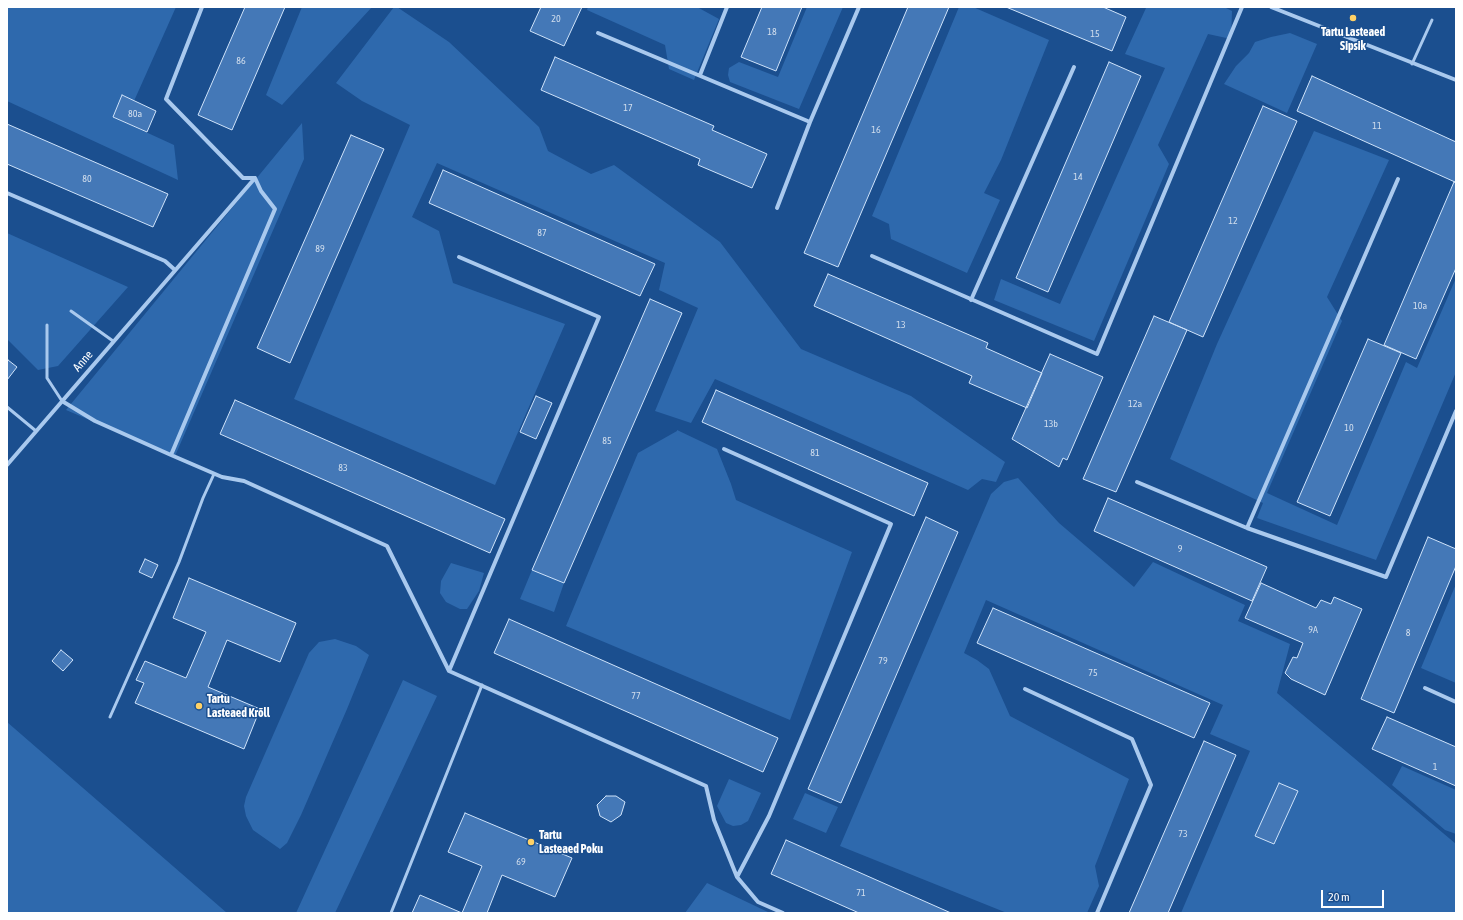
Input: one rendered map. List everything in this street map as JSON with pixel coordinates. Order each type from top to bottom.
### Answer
[{"type":"street","points":[[171,455],[275,209],[261,190],[255,178],[243,178],[166,99],[202,7]]},
{"type":"street","points":[[700,75],[727,7]]},
{"type":"street","points":[[777,208],[810,122],[860,7]]},
{"type":"street","points":[[872,256],[1097,354],[1242,7]]},
{"type":"street","points":[[1271,7],[1341,34],[1412,64],[1456,80]]},
{"type":"street","points":[[598,33],[810,122]]},
{"type":"street","points":[[971,300],[1074,67]]},
{"type":"street","name":"Anne","points":[[7,465],[255,178]]},
{"type":"street","points":[[1247,528],[1398,179]]},
{"type":"street","points":[[7,193],[165,261],[175,270]]},
{"type":"street","points":[[449,671],[599,317],[459,257]]},
{"type":"street","points":[[62,401],[95,420],[171,455],[222,477],[244,481],[387,546],[449,671],[706,786],[714,820],[737,876],[758,902],[783,913]]},
{"type":"street","points":[[1137,482],[1247,528],[1386,577],[1456,411]]},
{"type":"street","points":[[724,449],[890,524],[769,816],[737,876]]},
{"type":"street","points":[[1425,688],[1456,702]]},
{"type":"street","points":[[1025,689],[1132,739],[1151,785],[1097,913]]},
{"type":"lane","points":[[1412,64],[1432,20]]},
{"type":"lane","points":[[71,311],[113,341]]},
{"type":"lane","points":[[47,325],[47,378],[62,401]]},
{"type":"lane","points":[[7,407],[36,431]]},
{"type":"lane","points":[[110,717],[179,562],[203,498],[214,474]]},
{"type":"lane","points":[[391,913],[482,685]]},
{"type":"shaded area","points":[[7,7],[176,7],[134,101],[122,95],[113,117],[174,145],[178,180],[7,101]]},
{"type":"shaded area","points":[[302,7],[372,7],[282,105],[266,95]]},
{"type":"shaded area","points":[[394,7],[397,7],[449,42],[539,127],[548,151],[591,174],[614,165],[720,242],[801,349],[911,396],[1005,462],[996,482],[982,479],[968,490],[715,379],[691,423],[655,411],[698,308],[659,290],[665,263],[437,163],[412,217],[439,231],[453,283],[565,324],[495,485],[294,399],[410,125],[362,101],[336,83]]},
{"type":"shaded area","points":[[588,7],[697,7],[719,19],[694,80],[669,69],[665,45],[587,10]]},
{"type":"shaded area","points":[[807,7],[843,7],[799,109],[730,82],[728,75],[729,68],[739,62],[778,77]]},
{"type":"shaded area","points":[[959,7],[973,7],[1049,40],[1001,160],[984,193],[1000,200],[967,273],[891,239],[889,224],[872,216]]},
{"type":"shaded area","points":[[1144,7],[1224,7],[1232,11],[1231,39],[1208,34],[1158,145],[1169,164],[1094,341],[994,300],[1001,279],[1060,304],[1165,68],[1125,54],[1146,8]]},
{"type":"shaded area","points":[[1290,33],[1317,44],[1287,113],[1224,84],[1236,66],[1249,53],[1255,42]]},
{"type":"shaded area","points":[[302,123],[304,159],[175,456],[66,410]]},
{"type":"shaded area","points":[[1314,131],[1389,160],[1327,297],[1342,321],[1267,493],[1337,525],[1406,362],[1417,368],[1456,278],[1456,372],[1376,560],[1257,518],[1263,503],[1170,459],[1217,344]]},
{"type":"shaded area","points":[[7,233],[128,287],[58,366],[38,370],[7,339]]},
{"type":"shaded area","points":[[677,430],[717,449],[736,500],[852,552],[790,720],[566,626],[638,453]]},
{"type":"shaded area","points":[[1018,478],[1059,523],[1134,587],[1153,562],[1245,605],[1238,621],[1290,644],[1277,693],[1456,844],[1456,913],[1181,913],[1250,751],[1210,734],[1223,705],[986,600],[964,653],[989,669],[1010,716],[1129,779],[1095,866],[1099,886],[1087,913],[1007,913],[840,846],[991,494],[1004,482]]},
{"type":"shaded area","points":[[451,563],[484,573],[479,591],[467,609],[460,609],[446,602],[440,593],[441,581]]},
{"type":"shaded area","points":[[532,570],[564,583],[554,612],[520,599]]},
{"type":"shaded area","points":[[1456,584],[1456,683],[1421,668]]},
{"type":"shaded area","points":[[335,639],[356,646],[369,655],[301,815],[287,843],[280,849],[253,830],[246,816],[244,806],[246,797],[309,653],[319,642]]},
{"type":"shaded area","points":[[403,680],[437,696],[335,913],[296,913]]},
{"type":"shaded area","points":[[7,722],[227,913],[7,913]]},
{"type":"shaded area","points":[[1402,766],[1456,790],[1456,834],[1445,830],[1392,785]]},
{"type":"shaded area","points":[[729,779],[761,793],[748,821],[741,825],[733,826],[726,823],[717,806]]},
{"type":"shaded area","points":[[805,793],[838,807],[826,833],[793,819]]},
{"type":"shaded area","points":[[707,883],[770,913],[685,913]]},
{"type":"building","points":[[245,7],[285,7],[232,130],[198,115]]},
{"type":"building","points":[[541,7],[582,7],[564,46],[530,31]]},
{"type":"building","points":[[762,7],[802,7],[776,71],[741,57]]},
{"type":"building","points":[[908,7],[949,7],[838,267],[804,253]]},
{"type":"building","points":[[1006,7],[1103,7],[1126,17],[1112,51]]},
{"type":"building","points":[[555,57],[714,126],[712,130],[767,154],[752,188],[698,165],[700,159],[541,90]]},
{"type":"building","points":[[1109,62],[1141,76],[1048,292],[1016,278]]},
{"type":"building","points":[[1312,76],[1456,142],[1455,182],[1297,111]]},
{"type":"building","points":[[122,95],[156,111],[147,132],[113,117]]},
{"type":"building","points":[[1263,106],[1297,121],[1203,337],[1169,322]]},
{"type":"building","points":[[7,124],[168,194],[153,227],[7,164]]},
{"type":"building","points":[[351,135],[384,149],[290,363],[257,348]]},
{"type":"building","points":[[443,170],[655,264],[640,296],[429,203]]},
{"type":"building","points":[[1454,182],[1456,183],[1456,268],[1416,359],[1384,345]]},
{"type":"building","points":[[828,274],[988,343],[986,348],[1042,373],[1027,408],[969,383],[972,376],[814,306]]},
{"type":"building","points":[[650,299],[682,313],[564,583],[532,570]]},
{"type":"building","points":[[1154,316],[1187,330],[1116,492],[1083,479]]},
{"type":"building","points":[[1368,339],[1401,353],[1330,516],[1297,502]]},
{"type":"building","points":[[1050,354],[1103,377],[1067,460],[1063,458],[1059,467],[1012,439]]},
{"type":"building","points":[[8,360],[17,367],[7,380],[7,361]]},
{"type":"building","points":[[716,390],[928,483],[914,516],[702,422]]},
{"type":"building","points":[[536,396],[552,403],[536,439],[520,432]]},
{"type":"building","points":[[235,400],[505,519],[490,553],[220,434]]},
{"type":"building","points":[[1108,498],[1267,567],[1252,601],[1094,531]]},
{"type":"building","points":[[926,517],[958,532],[841,803],[808,789]]},
{"type":"building","points":[[1428,537],[1456,549],[1456,566],[1394,713],[1361,699]]},
{"type":"building","points":[[145,559],[158,565],[152,578],[139,572]]},
{"type":"building","points":[[189,578],[296,623],[280,662],[227,640],[208,687],[260,709],[244,749],[135,703],[144,683],[136,680],[145,661],[186,678],[206,632],[173,618]]},
{"type":"building","points":[[1261,583],[1316,608],[1321,600],[1331,604],[1334,597],[1362,609],[1325,695],[1291,679],[1285,673],[1293,657],[1297,658],[1303,643],[1245,618]]},
{"type":"building","points":[[993,608],[1210,703],[1194,738],[977,643]]},
{"type":"building","points":[[509,619],[778,738],[763,772],[494,653]]},
{"type":"building","points":[[61,650],[73,660],[63,671],[52,661]]},
{"type":"building","points":[[1387,717],[1456,747],[1456,786],[1372,749]]},
{"type":"building","points":[[1204,741],[1236,755],[1168,913],[1129,913]]},
{"type":"building","points":[[1279,783],[1298,791],[1274,844],[1255,836]]},
{"type":"building","points":[[606,796],[616,796],[625,802],[621,815],[611,822],[600,816],[597,805]]},
{"type":"building","points":[[465,813],[572,858],[555,897],[502,875],[487,913],[462,913],[482,866],[448,852]]},
{"type":"building","points":[[786,840],[951,913],[859,913],[771,874]]},
{"type":"building","points":[[420,895],[462,913],[412,913]]},
{"type":"place","name":"Tartu Lasteaed Sipsik","points":[[1353,18]]},
{"type":"place","name":"Tartu Lasteaed Krõll","points":[[199,706]]},
{"type":"place","name":"Tartu Lasteaed Poku","points":[[531,842]]}]
